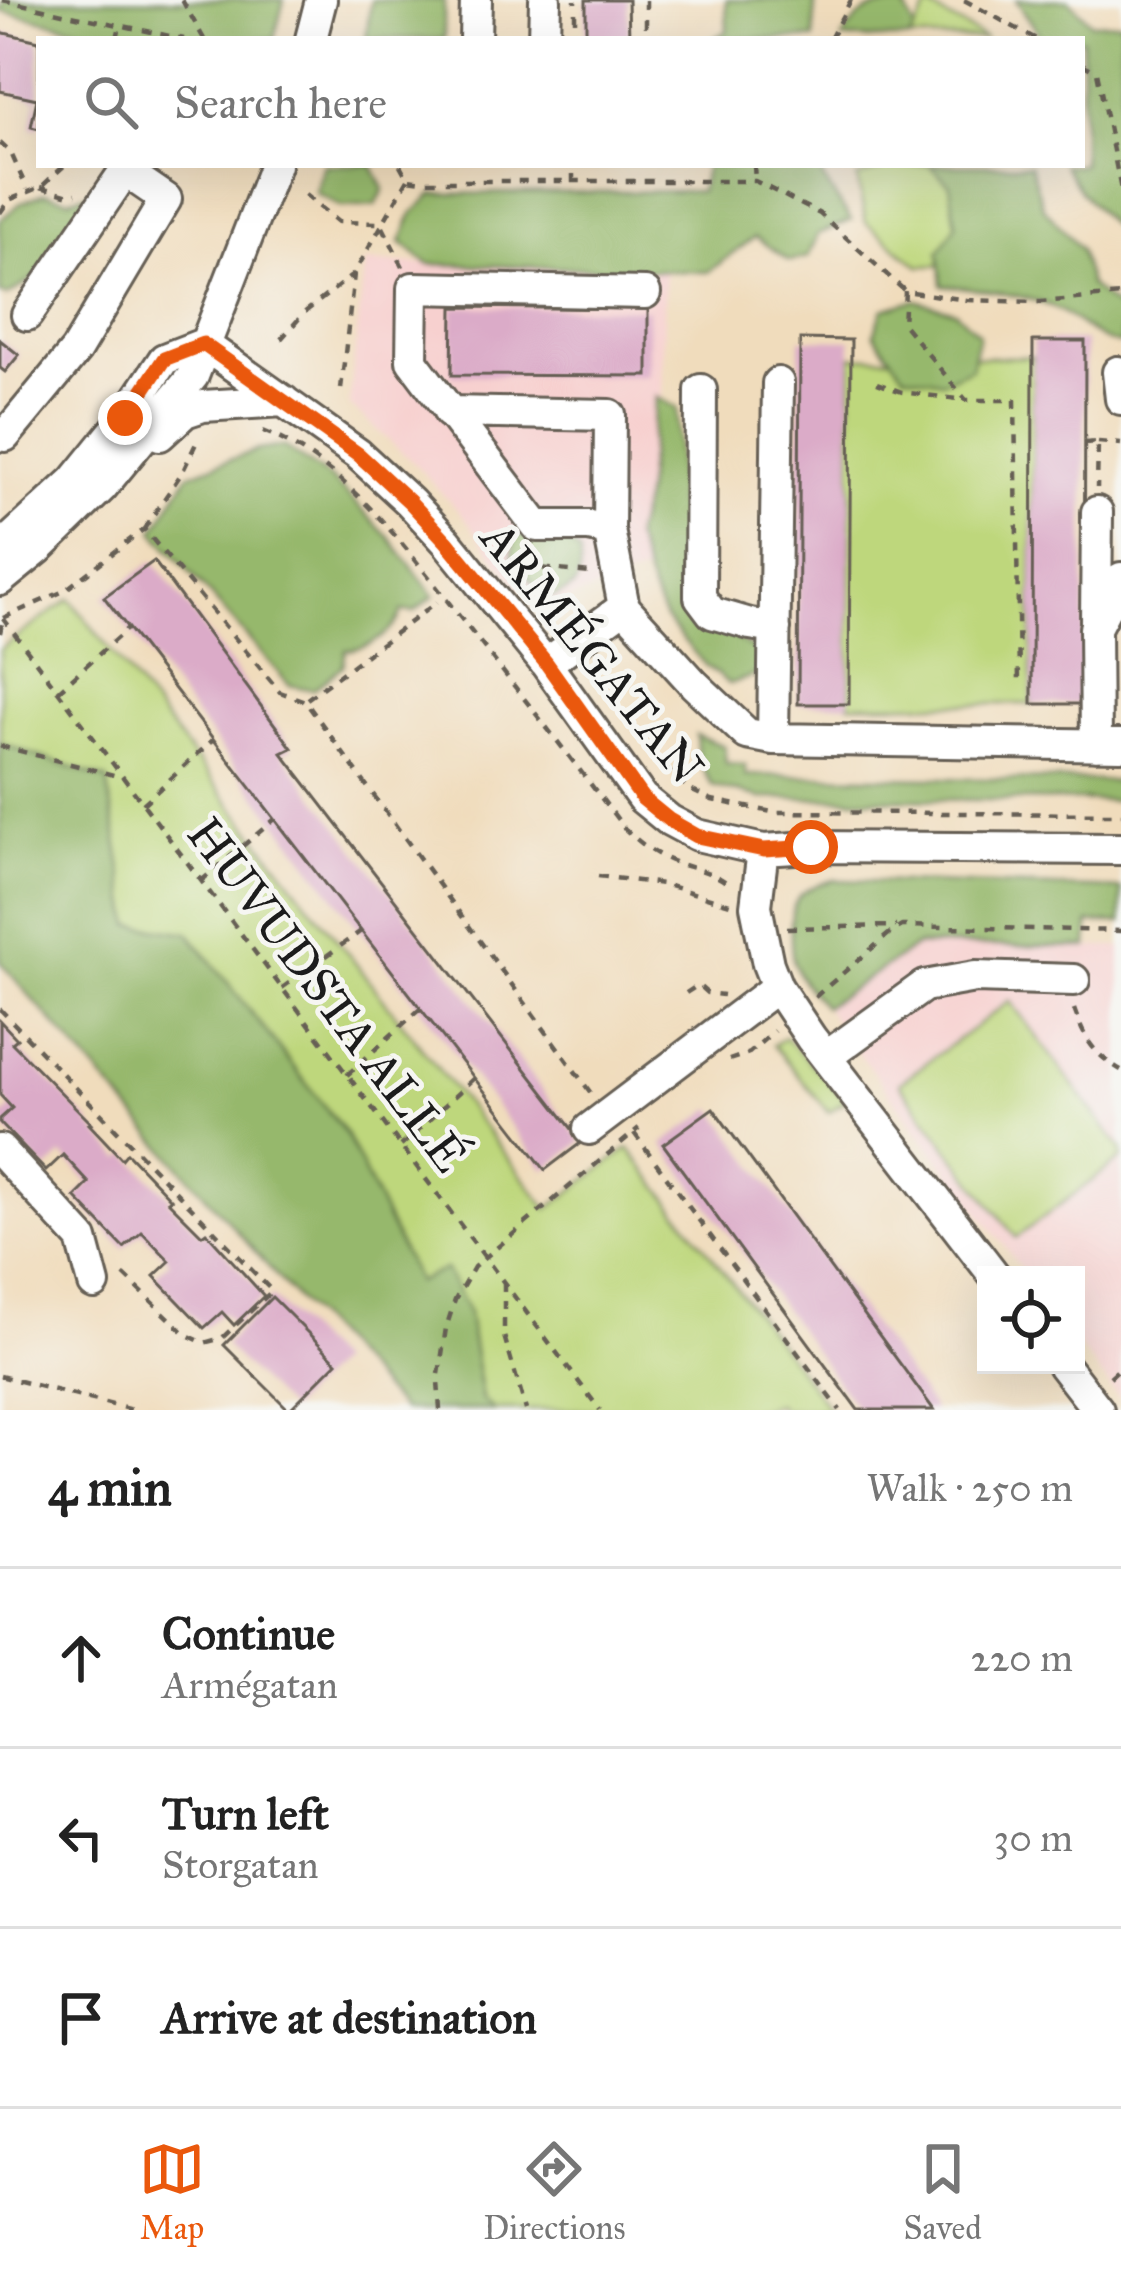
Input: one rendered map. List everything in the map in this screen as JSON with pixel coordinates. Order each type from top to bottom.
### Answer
[{"type":"street","points":[[311,36],[322,0]]},
{"type":"street","points":[[475,36],[476,0]]},
{"type":"street","points":[[544,36],[545,0]]},
{"type":"street","points":[[5,436],[76,350],[166,200],[127,168],[27,315]]},
{"type":"street","points":[[102,487],[193,376],[266,168]]},
{"type":"street","points":[[609,530],[537,526],[412,361],[413,288],[645,293]]},
{"type":"street","points":[[0,549],[74,481],[125,418],[164,359],[203,344]]},
{"type":"street","name":"ARMÉGATAN","points":[[203,344],[358,454],[410,502],[547,664],[642,798],[697,836],[764,850],[1121,849]]},
{"type":"street","points":[[773,739],[778,382]]},
{"type":"street","points":[[701,390],[700,597],[712,613],[775,628]]},
{"type":"street","points":[[0,580],[185,412],[202,406],[284,401]]},
{"type":"street","points":[[449,412],[610,415],[609,530],[624,607],[747,734],[773,739],[1108,745],[1095,628],[1097,512]]},
{"type":"street","points":[[1095,628],[1121,578]]},
{"type":"street","points":[[547,664],[624,607]]},
{"type":"street","points":[[764,850],[750,918],[777,987],[987,1266]]},
{"type":"street","points":[[826,1057],[924,986],[975,977],[1070,980]]},
{"type":"street","points":[[598,1122],[777,987]]},
{"type":"street","points":[[0,1150],[82,1239],[106,1276]]},
{"type":"street","points":[[1071,1374],[1098,1410]]},
{"type":"path","points":[[2,0],[169,36]]},
{"type":"path","points":[[182,0],[202,36]]},
{"type":"path","points":[[575,0],[575,36]]},
{"type":"path","points":[[646,0],[646,36]]},
{"type":"path","points":[[832,36],[851,0]]},
{"type":"path","points":[[964,0],[1030,36]]},
{"type":"path","points":[[118,36],[120,26]]},
{"type":"path","points":[[1085,66],[1097,72],[1121,190]]},
{"type":"path","points":[[0,143],[28,191]]},
{"type":"path","points":[[0,212],[9,200],[41,187],[62,168]]},
{"type":"path","points":[[402,168],[408,179]]},
{"type":"path","points":[[573,168],[573,183]]},
{"type":"path","points":[[754,168],[755,181]]},
{"type":"path","points":[[408,179],[755,181],[820,214],[905,291],[968,301],[1041,302],[1121,295]]},
{"type":"path","points":[[341,389],[354,274],[408,179]]},
{"type":"path","points":[[305,195],[338,222],[381,223]]},
{"type":"path","points":[[381,223],[413,288]]},
{"type":"path","points":[[281,339],[305,312],[354,274]]},
{"type":"path","points":[[905,291],[903,324],[966,400]]},
{"type":"path","points":[[877,382],[902,392],[1015,400],[1019,683]]},
{"type":"path","points":[[0,633],[4,618],[64,591],[144,530],[183,471],[205,424]]},
{"type":"path","points":[[254,428],[295,447],[333,475],[393,531],[625,829],[670,861],[721,877],[737,892]]},
{"type":"path","points":[[1085,442],[1121,444]]},
{"type":"path","points":[[1098,442],[1098,474]]},
{"type":"path","points":[[144,530],[280,692],[304,701],[598,1122]]},
{"type":"path","points":[[507,565],[591,573]]},
{"type":"path","points":[[304,701],[437,602]]},
{"type":"path","name":"HUVUDSTA ALLÉ","points":[[4,618],[599,1410]]},
{"type":"path","points":[[58,691],[128,628]]},
{"type":"path","points":[[590,666],[656,759],[690,790],[712,800],[772,812],[1121,814]]},
{"type":"path","points":[[142,804],[214,740]]},
{"type":"path","points":[[0,746],[122,777]]},
{"type":"path","points":[[201,881],[275,819]]},
{"type":"path","points":[[598,876],[662,884],[750,918],[902,926]]},
{"type":"path","points":[[282,988],[361,931]]},
{"type":"path","points":[[1070,980],[1078,1022],[1090,1045],[1121,1070]]},
{"type":"path","points":[[686,993],[698,985],[716,995],[734,989]]},
{"type":"path","points":[[347,1075],[421,1008]]},
{"type":"path","points":[[0,1010],[272,1291],[222,1338],[204,1343],[106,1276]]},
{"type":"path","points":[[401,1146],[474,1078]]},
{"type":"path","points":[[634,1133],[840,1410]]},
{"type":"path","points":[[440,1410],[438,1381],[446,1328],[455,1300],[484,1256]]},
{"type":"path","points":[[504,1283],[504,1336],[526,1410]]},
{"type":"path","points":[[0,1376],[132,1410]]},
{"type":"shaded area","points":[[365,262],[665,271],[658,568],[536,611],[463,516],[419,468],[349,405]]},
{"type":"shaded area","points":[[918,945],[1121,947],[1121,1401],[1085,1354],[1085,1266],[1019,1266],[824,1007]]},
{"type":"green space","points":[[5,0],[284,0],[275,36],[115,36],[0,11]]},
{"type":"green space","points":[[371,0],[444,0],[444,36],[366,36]]},
{"type":"green space","points":[[726,0],[815,0],[814,36],[718,36],[727,31]]},
{"type":"green space","points":[[1016,0],[1069,0],[1091,23],[1121,22],[1121,223],[1112,227],[1065,168],[1085,168],[1085,36],[1036,36]]},
{"type":"green space","points":[[905,6],[915,29],[912,36],[844,36],[868,11]]},
{"type":"green space","points":[[928,7],[981,36],[912,36]]},
{"type":"green space","points":[[323,168],[374,168],[384,189],[376,205],[341,207],[315,192]]},
{"type":"green space","points":[[705,168],[822,168],[822,177],[851,220],[818,234],[808,257],[789,261],[755,237],[708,272],[428,264],[401,242],[413,213],[433,194],[700,191]]},
{"type":"green space","points":[[885,168],[947,168],[981,265],[919,266],[866,223],[857,178]]},
{"type":"green space","points":[[933,168],[1031,168],[1043,207],[1080,249],[1089,285],[1121,312],[1121,344],[1103,339],[1043,303],[942,285],[939,252],[956,225],[950,185]]},
{"type":"green space","points":[[96,191],[45,271],[7,296],[0,293],[0,220],[22,202],[45,193],[69,199]]},
{"type":"green space","points":[[915,300],[955,311],[979,334],[971,368],[943,381],[904,374],[874,334],[883,309]]},
{"type":"green space","points":[[851,357],[1033,357],[1032,704],[849,704]]},
{"type":"green space","points":[[656,397],[677,408],[678,500],[696,614],[760,653],[759,674],[729,684],[705,665],[665,619],[634,537],[644,498]]},
{"type":"green space","points":[[283,446],[331,479],[389,537],[434,596],[414,612],[402,611],[380,638],[346,650],[343,666],[313,690],[289,685],[154,531],[189,474]]},
{"type":"green space","points":[[533,531],[562,534],[580,554],[575,585],[547,599],[512,559],[514,539]]},
{"type":"green space","points":[[70,599],[548,1209],[629,1148],[830,1410],[782,1410],[777,1404],[758,1410],[494,1410],[482,1399],[467,1309],[417,1282],[346,1134],[189,933],[131,925],[107,780],[0,743],[0,649]]},
{"type":"green space","points":[[696,735],[724,746],[726,764],[745,765],[746,775],[1121,781],[1121,801],[761,798],[712,786],[698,758]]},
{"type":"green space","points":[[0,743],[107,780],[131,925],[189,933],[346,1134],[417,1282],[445,1269],[467,1309],[482,1399],[494,1410],[402,1410],[288,1289],[0,962]]},
{"type":"green space","points":[[835,880],[1121,889],[1121,923],[1089,923],[1088,947],[918,945],[824,1007],[794,964],[791,919],[801,895]]},
{"type":"green space","points":[[1010,1001],[1121,1149],[1121,1159],[1016,1238],[899,1083]]},
{"type":"green space","points":[[785,1037],[846,1100],[829,1112],[773,1045]]},
{"type":"building","points":[[586,0],[628,0],[629,36],[586,36]]},
{"type":"building","points":[[0,32],[36,40],[36,99],[0,91]]},
{"type":"building","points":[[453,307],[648,309],[648,376],[452,375]]},
{"type":"building","points":[[800,339],[851,340],[849,704],[798,704]]},
{"type":"building","points":[[0,340],[19,355],[5,372],[0,368]]},
{"type":"building","points":[[1033,341],[1085,341],[1084,704],[1032,704]]},
{"type":"building","points":[[154,561],[292,748],[282,753],[582,1142],[545,1170],[104,597]]},
{"type":"building","points":[[0,1021],[17,1039],[12,1043],[122,1159],[127,1153],[171,1199],[168,1201],[202,1235],[206,1232],[264,1296],[234,1325],[222,1312],[204,1328],[154,1276],[170,1261],[142,1232],[124,1248],[75,1197],[89,1183],[63,1155],[46,1171],[0,1123],[12,1108],[0,1095]]},
{"type":"building","points":[[713,1108],[934,1410],[858,1410],[663,1144]]},
{"type":"building","points":[[272,1297],[337,1362],[289,1410],[224,1345]]},
{"type":"route","points":[[125,418],[164,359],[203,344],[358,454],[410,502],[547,664],[642,798],[697,836],[764,850],[811,847]]}]
